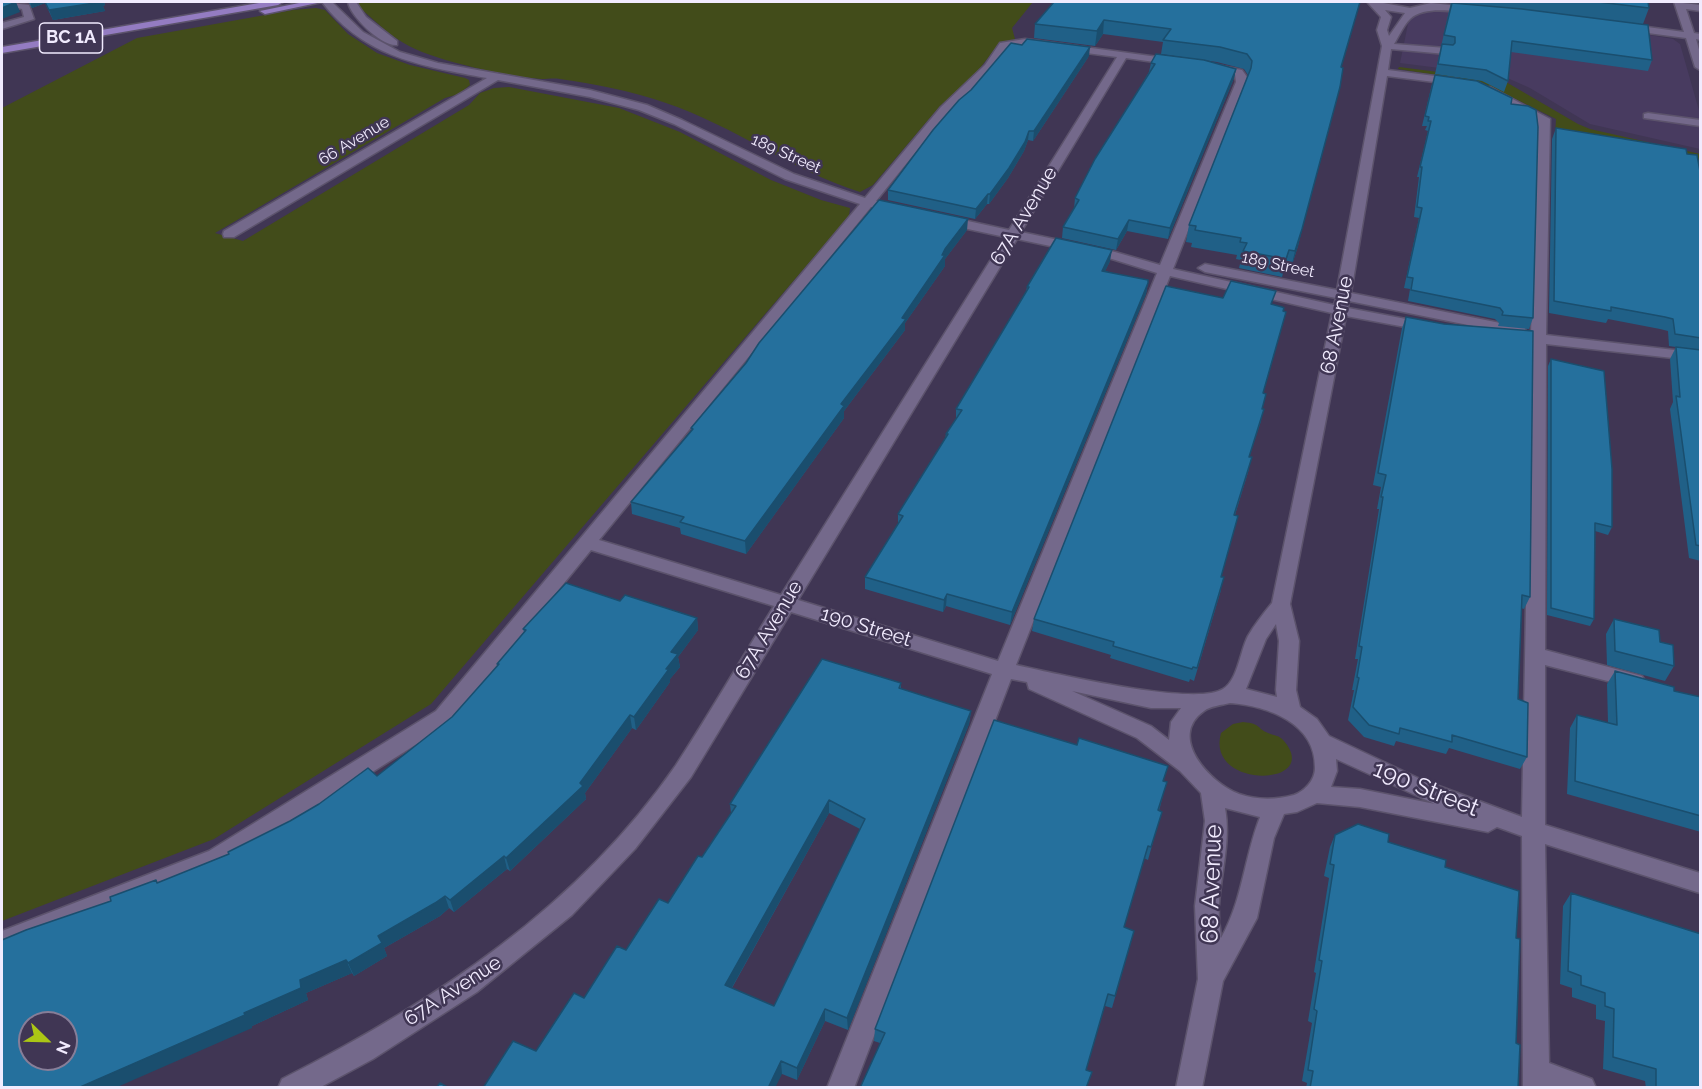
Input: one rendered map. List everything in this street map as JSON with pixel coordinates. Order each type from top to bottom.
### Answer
[{"type":"main road","name":"BC 1A","points":[[2,50],[278,2]]},
{"type":"main road","points":[[141,26],[254,13],[317,2]]},
{"type":"street","points":[[2,2],[26,7],[29,19],[2,26]]},
{"type":"street","name":"189 Street","points":[[327,2],[356,32],[381,48],[416,62],[602,96],[654,111],[681,122],[792,179],[887,207]]},
{"type":"street","name":"189 Street","points":[[352,2],[352,7],[381,36],[402,48],[449,68]]},
{"type":"street","name":"68 Avenue","points":[[1291,711],[1286,690],[1289,641],[1281,604],[1341,304],[1388,46],[1398,33],[1402,19],[1407,14],[1429,7],[1432,2]]},
{"type":"street","points":[[1372,3],[1395,9],[1486,9],[1449,2]]},
{"type":"street","name":"68 Avenue","points":[[1372,3],[1386,17],[1382,30],[1388,46]]},
{"type":"street","points":[[1679,3],[1701,8]]},
{"type":"street","points":[[1679,3],[1696,36],[1701,67]]},
{"type":"street","points":[[1611,25],[1696,36]]},
{"type":"street","points":[[2,942],[217,858],[443,717],[589,543],[945,109],[989,67],[1004,45],[1025,42],[1238,72],[1242,76],[1242,81],[1004,670],[840,1088]]},
{"type":"street","points":[[1388,46],[1446,51]]},
{"type":"street","name":"67A Avenue","points":[[291,1088],[329,1069],[423,1013],[505,957],[585,887],[633,836],[664,798],[1123,55]]},
{"type":"street","points":[[1383,72],[1475,85],[1545,119],[1539,336],[1535,655],[1535,1079],[1583,1088]]},
{"type":"street","name":"66 Avenue","points":[[230,234],[496,77]]},
{"type":"street","points":[[1648,116],[1701,123]]},
{"type":"street","name":"189 Street","points":[[934,217],[1341,304],[1440,329],[1539,336],[1701,357]]},
{"type":"street","name":"190 Street","points":[[589,543],[1004,670],[1151,700],[1206,701]]},
{"type":"street","name":"68 Avenue","points":[[1230,695],[1240,684],[1249,667],[1261,631],[1281,604]]},
{"type":"street","points":[[1535,655],[1656,687]]},
{"type":"street","name":"190 Street","points":[[1004,670],[1144,732],[1186,764]]},
{"type":"street","points":[[1230,695],[1257,698],[1291,711],[1305,722],[1320,741],[1326,756],[1323,783],[1314,794],[1301,802],[1275,808],[1246,806],[1210,790],[1196,778],[1186,764],[1178,743],[1181,723],[1194,708],[1206,701],[1230,695]]},
{"type":"street","name":"190 Street","points":[[1320,741],[1404,782],[1534,832],[1701,884]]},
{"type":"street","name":"68 Avenue","points":[[1189,1088],[1210,979],[1207,906],[1216,821],[1210,790]]},
{"type":"street","name":"190 Street","points":[[1314,794],[1360,798],[1534,832]]},
{"type":"street","name":"68 Avenue","points":[[1210,979],[1245,918],[1263,838],[1275,808]]},
{"type":"shaded area","points":[[1425,10],[1451,10],[1601,27],[1673,39],[1680,44],[1700,114],[1700,149],[1590,124],[1530,88],[1503,76],[1400,63],[1409,19]]},
{"type":"green space","points":[[359,2],[1033,2],[1012,28],[1015,39],[998,45],[973,77],[940,106],[873,185],[860,192],[811,172],[716,124],[653,99],[587,83],[492,71],[455,63],[422,52],[389,33],[359,7]]},
{"type":"green space","points":[[316,8],[325,10],[348,34],[377,53],[410,65],[465,78],[469,80],[470,85],[459,94],[445,98],[215,233],[243,241],[469,105],[480,93],[494,88],[509,87],[619,108],[680,132],[771,180],[821,200],[850,208],[849,216],[431,704],[214,839],[2,921],[2,108],[137,38],[293,10]]},
{"type":"green space","points":[[1399,67],[1506,82],[1590,129],[1700,154],[1700,160],[1555,138],[1556,119],[1481,82],[1398,69]]},
{"type":"green space","points":[[1243,722],[1256,725],[1284,741],[1292,756],[1288,767],[1277,774],[1261,776],[1244,773],[1230,765],[1221,752],[1221,733],[1233,724]]},
{"type":"building","points":[[2,2],[16,2],[2,8]]},
{"type":"building","points":[[45,2],[101,2],[49,10]]},
{"type":"building","points":[[1054,2],[1360,2],[1341,67],[1343,68],[1340,87],[1295,251],[1289,250],[1286,259],[1243,251],[1247,243],[1240,242],[1241,238],[1195,230],[1196,226],[1189,225],[1251,68],[1252,61],[1247,54],[1220,47],[1163,40],[1171,29],[1104,20],[1097,31],[1035,24]]},
{"type":"building","points":[[1598,2],[1648,2],[1649,8]]},
{"type":"building","points":[[1452,3],[1522,9],[1648,25],[1652,60],[1512,41],[1508,81],[1486,70],[1438,64],[1442,44],[1453,45],[1455,43],[1455,37],[1444,35]]},
{"type":"building","points":[[1027,39],[1090,47],[1034,131],[1029,131],[1009,168],[990,194],[976,209],[888,190],[933,130],[1011,43],[1022,45]]},
{"type":"building","points":[[1156,54],[1204,60],[1236,69],[1170,228],[1129,220],[1118,239],[1063,227],[1079,200],[1075,198],[1095,159],[1155,64],[1151,63]]},
{"type":"building","points":[[1435,75],[1477,81],[1512,98],[1511,104],[1528,106],[1536,110],[1538,127],[1533,318],[1502,315],[1500,308],[1411,290],[1413,278],[1407,277],[1422,208],[1417,207],[1422,167],[1420,167],[1431,121],[1428,121],[1429,117],[1425,116]]},
{"type":"building","points":[[1556,128],[1686,149],[1687,154],[1697,155],[1701,177],[1701,338],[1675,334],[1673,319],[1611,307],[1611,311],[1554,301]]},
{"type":"building","points":[[879,200],[968,219],[945,249],[942,255],[945,255],[902,318],[906,319],[841,404],[844,406],[745,541],[680,522],[684,517],[631,502],[693,429],[691,428],[746,363],[759,343]]},
{"type":"building","points":[[1056,238],[1112,250],[1102,271],[1148,280],[1148,283],[1012,612],[947,594],[944,600],[865,577],[903,516],[898,514],[962,410],[956,409]]},
{"type":"building","points":[[1231,281],[1276,291],[1271,304],[1284,308],[1283,311],[1286,312],[1263,393],[1266,394],[1262,409],[1264,409],[1249,457],[1252,457],[1234,515],[1238,516],[1221,577],[1224,577],[1197,668],[1192,669],[1113,646],[1114,642],[1034,619],[1166,286],[1223,298]]},
{"type":"building","points":[[1406,317],[1444,324],[1533,331],[1530,597],[1522,595],[1518,699],[1528,703],[1527,757],[1452,735],[1452,742],[1400,728],[1399,734],[1369,725],[1353,707],[1359,678],[1357,677],[1362,647],[1359,646],[1386,475],[1378,473]]},
{"type":"building","points":[[1676,347],[1701,350],[1701,546],[1696,545],[1676,396],[1680,397]]},
{"type":"building","points":[[1551,359],[1604,371],[1612,469],[1612,527],[1595,523],[1594,619],[1551,608]]},
{"type":"building","points":[[566,583],[620,601],[625,595],[697,618],[671,652],[678,654],[666,669],[669,669],[634,717],[630,715],[580,783],[583,786],[506,858],[504,856],[450,900],[445,896],[378,936],[382,943],[348,963],[346,960],[300,980],[301,988],[78,1088],[2,1088],[2,940],[111,901],[110,897],[156,880],[157,883],[229,854],[228,852],[319,804],[368,768],[377,776],[452,717],[526,630],[523,629]]},
{"type":"building","points":[[1614,619],[1659,630],[1660,642],[1673,645],[1674,666],[1615,651]]},
{"type":"building","points":[[822,659],[901,683],[899,688],[971,711],[847,1018],[825,1009],[797,1068],[781,1061],[768,1088],[483,1088],[513,1041],[536,1051],[574,993],[584,998],[617,946],[626,950],[659,899],[668,903],[698,856],[702,857],[736,806],[730,804]],"holes":[[[829,800],[865,819],[774,1006],[725,985]]]},
{"type":"building","points":[[1615,671],[1674,687],[1674,691],[1701,697],[1701,816],[1575,781],[1577,715],[1617,725]]},
{"type":"building","points":[[994,720],[1077,745],[1079,738],[1168,766],[1163,781],[1167,782],[1158,810],[1162,812],[1151,847],[1148,846],[1124,927],[1134,931],[1115,996],[1108,994],[1086,1070],[1092,1072],[1086,1088],[860,1088],[885,1033],[875,1029]]},
{"type":"building","points":[[1358,824],[1389,834],[1388,842],[1446,860],[1445,867],[1519,891],[1516,938],[1520,939],[1516,1043],[1520,1045],[1518,1088],[1310,1088],[1313,1071],[1308,1070],[1317,1011],[1314,1009],[1334,865],[1330,864],[1335,835]]},
{"type":"building","points":[[1571,893],[1701,934],[1701,1088],[1656,1088],[1656,1069],[1613,1057],[1614,1009],[1605,1006],[1605,993],[1581,985],[1581,976],[1568,971]]},
{"type":"building","points":[[440,1083],[449,1088],[436,1088]]}]
